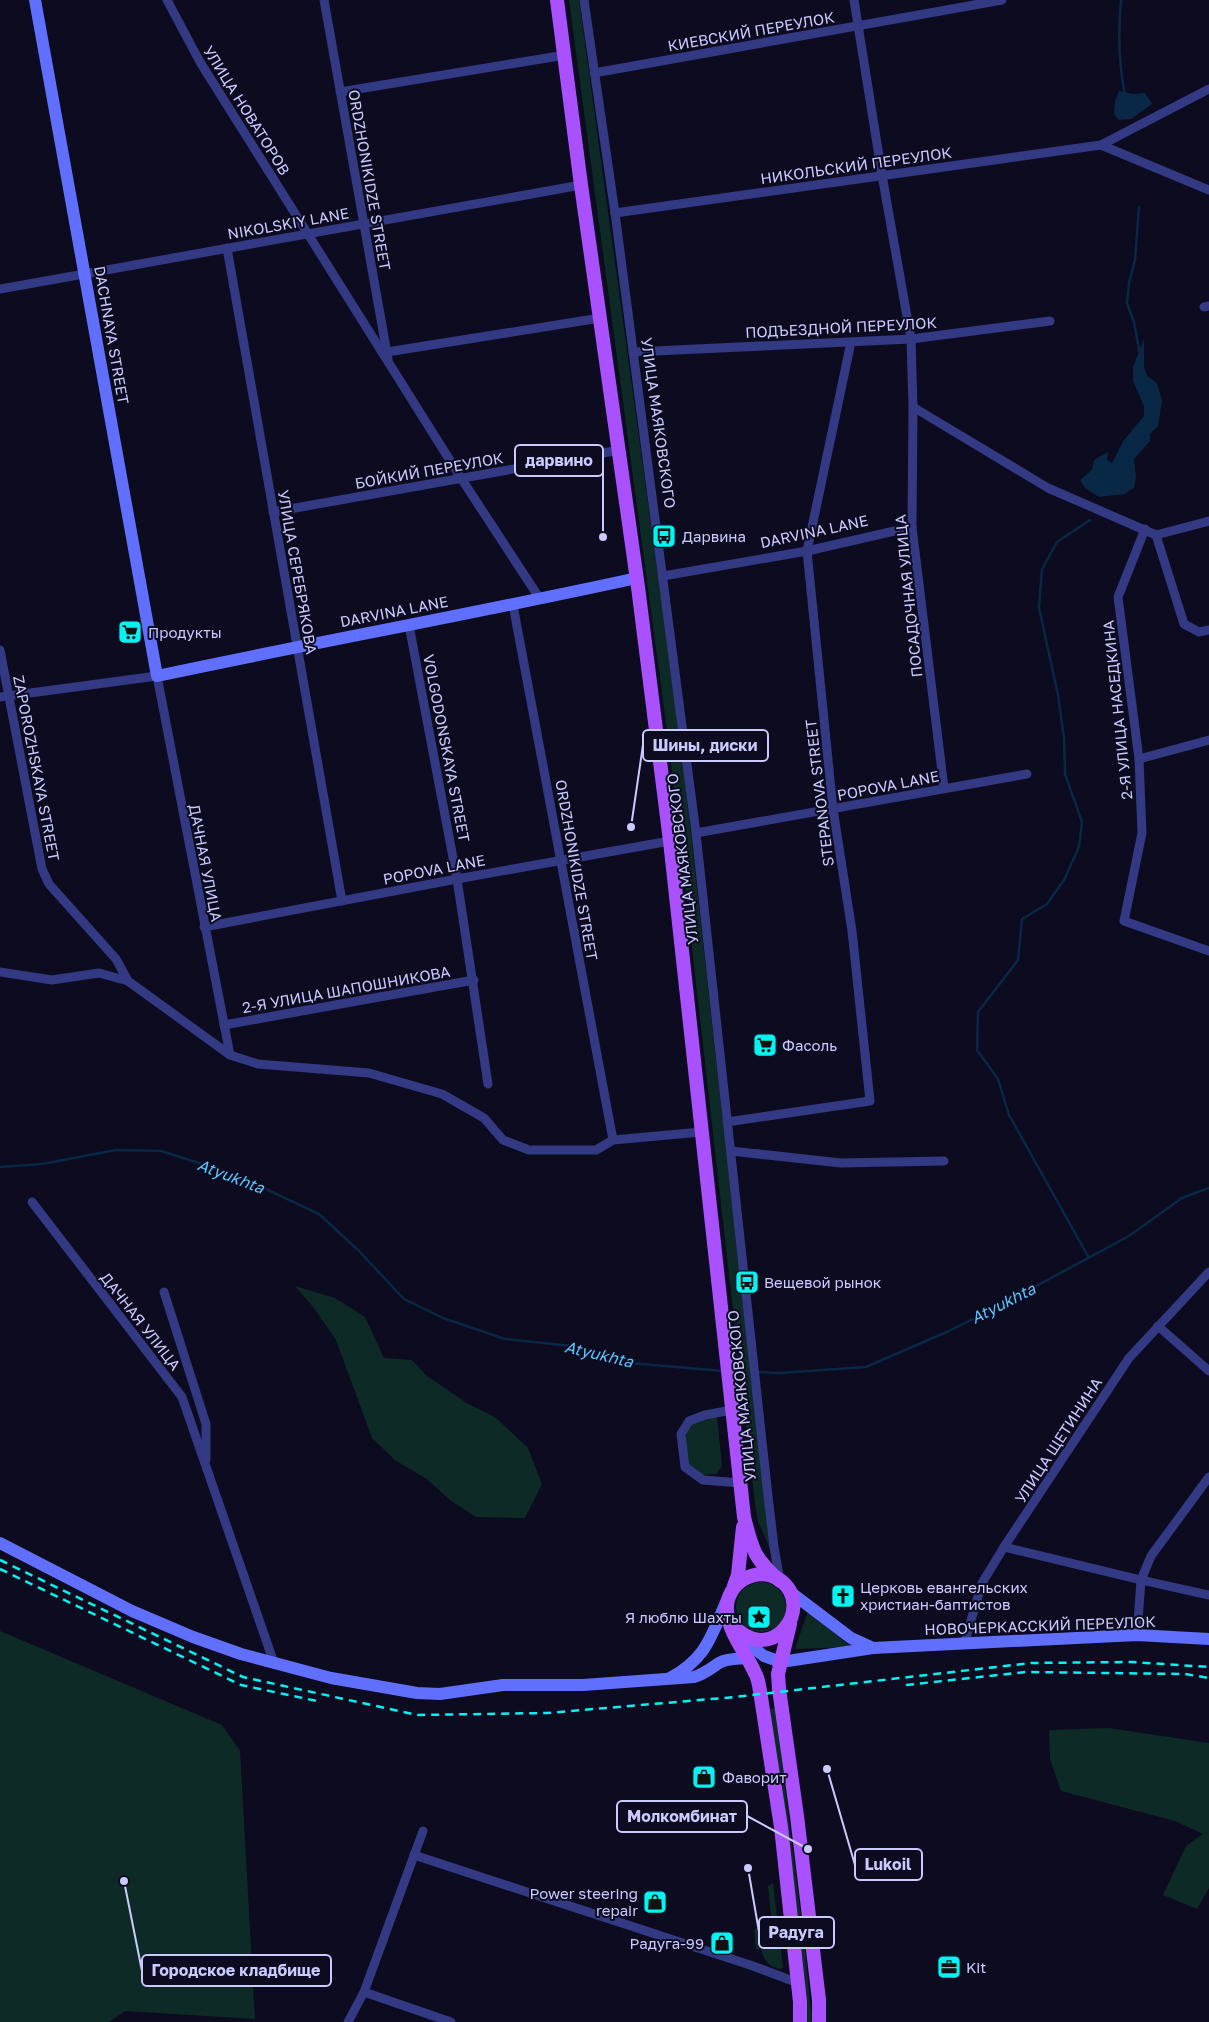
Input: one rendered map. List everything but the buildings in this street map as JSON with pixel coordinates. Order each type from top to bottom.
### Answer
[{"type":"main road","name":"УЛИЦА МАЯКОВСКОГО","points":[[558,0],[581,185],[620,450],[670,841],[744,1517],[752,1547],[759,1561],[785,1586]]},
{"type":"main road","name":"УЛИЦА МАЯКОВСКОГО","points":[[731,1592],[740,1560],[744,1517]]},
{"type":"main road","points":[[800,2022],[798,1983],[781,1827],[760,1691],[755,1673],[737,1641],[735,1628],[727,1611],[731,1592],[743,1578],[757,1574],[769,1575],[785,1586],[793,1603],[792,1616],[778,1674],[819,2000],[819,2022]]},
{"type":"main road","points":[[735,1628],[751,1639],[764,1640],[777,1636],[786,1628],[792,1616]]},
{"type":"street","name":"DACHNAYA STREET","points":[[35,0],[157,676]]},
{"type":"street","name":"УЛИЦА НОВАТОРОВ","points":[[167,0],[200,62],[307,233]]},
{"type":"street","name":"ORDZHONIKIDZE STREET","points":[[324,0],[389,365]]},
{"type":"street","name":"УЛИЦА МАЯКОВСКОГО","points":[[584,0],[664,576],[696,833],[773,1538],[785,1586]]},
{"type":"street","points":[[854,0],[911,339]]},
{"type":"street","name":"КИЕВСКИЙ ПЕРЕУЛОК","points":[[594,73],[1002,0]]},
{"type":"street","points":[[340,92],[565,55]]},
{"type":"street","points":[[1101,145],[1209,89]]},
{"type":"street","points":[[1101,145],[1209,190]]},
{"type":"street","name":"НИКОЛЬСКИЙ ПЕРЕУЛОК","points":[[615,213],[1101,145]]},
{"type":"street","name":"NIKOLSKIY LANE","points":[[0,289],[581,185]]},
{"type":"street","name":"ORDZHONIKIDZE STREET","points":[[307,233],[389,365],[540,599]]},
{"type":"street","name":"УЛИЦА СЕРЕБРЯКОВА","points":[[227,248],[342,901]]},
{"type":"street","points":[[387,352],[600,318]]},
{"type":"street","name":"ПОДЪЕЗДНОЙ ПЕРЕУЛОК","points":[[633,352],[911,339],[1050,321]]},
{"type":"street","name":"ПОСАДОЧНАЯ УЛИЦА","points":[[911,339],[913,407],[912,527],[944,788]]},
{"type":"street","name":"STEPANOVA STREET","points":[[728,1122],[870,1101],[852,931],[833,809],[807,551],[851,342]]},
{"type":"street","points":[[913,407],[1048,488],[1156,535],[1209,521]]},
{"type":"street","name":"БОЙКИЙ ПЕРЕУЛОК","points":[[273,512],[620,450]]},
{"type":"street","name":"DARVINA LANE","points":[[664,576],[807,551],[912,527]]},
{"type":"street","name":"2-Я УЛИЦА НАСЕДКИНА","points":[[1145,529],[1118,597],[1139,759],[1142,833],[1124,921],[1209,951]]},
{"type":"street","points":[[1156,535],[1184,624],[1199,632],[1209,630]]},
{"type":"street","name":"DARVINA LANE","points":[[157,676],[298,646],[513,605],[637,578]]},
{"type":"street","name":"ORDZHONIKIDZE STREET","points":[[513,605],[613,1140]]},
{"type":"street","name":"VOLGODONSKAYA STREET","points":[[409,625],[457,878],[474,980],[488,1084]]},
{"type":"street","name":"ZAPOROZHSKAYA STREET","points":[[0,650],[4,697],[42,870],[49,884],[116,959],[128,981]]},
{"type":"street","points":[[4,697],[157,676]]},
{"type":"street","name":"ДАЧНАЯ УЛИЦА","points":[[157,676],[230,1054]]},
{"type":"street","points":[[1139,759],[1209,740]]},
{"type":"street","name":"POPOVA LANE","points":[[696,833],[1027,774]]},
{"type":"street","name":"POPOVA LANE","points":[[204,927],[457,878],[670,841]]},
{"type":"street","points":[[0,972],[52,980],[98,973],[128,981],[230,1054],[258,1064],[369,1074],[442,1094],[484,1118],[503,1140],[529,1150],[596,1150],[613,1140],[702,1132]]},
{"type":"street","name":"2-Я УЛИЦА ШАПОШНИКОВА","points":[[224,1025],[474,980]]},
{"type":"street","points":[[731,1151],[842,1163],[944,1161]]},
{"type":"street","name":"ДАЧНАЯ УЛИЦА","points":[[32,1202],[182,1397],[274,1663]]},
{"type":"street","name":"УЛИЦА ЩЕТИНИНА","points":[[964,1644],[982,1583],[1004,1547],[1129,1358],[1209,1272]]},
{"type":"street","name":"ДАЧНАЯ УЛИЦА","points":[[164,1292],[206,1424],[206,1468]]},
{"type":"street","points":[[1158,1326],[1209,1372]]},
{"type":"street","points":[[732,1405],[689,1421],[681,1434],[685,1467],[702,1480],[741,1483]]},
{"type":"street","points":[[1137,1635],[1140,1580],[1151,1556],[1209,1476]]},
{"type":"street","points":[[0,1543],[132,1611],[194,1637],[274,1663],[331,1678],[417,1693],[440,1694],[503,1685],[583,1685],[694,1677],[705,1674],[720,1662],[747,1658]]},
{"type":"street","points":[[1004,1547],[1140,1580],[1209,1594]]},
{"type":"street","points":[[785,1586],[851,1638],[873,1648]]},
{"type":"street","points":[[668,1679],[695,1661],[706,1648],[731,1592]]},
{"type":"street","points":[[735,1628],[752,1647],[764,1656],[781,1662]]},
{"type":"street","name":"НОВОЧЕРКАССКИЙ ПЕРЕУЛОК","points":[[781,1662],[873,1648],[1137,1635],[1209,1639]]},
{"type":"street","points":[[348,2022],[364,1992],[423,1831]]},
{"type":"street","points":[[414,1855],[753,1966],[798,1983]]},
{"type":"street","points":[[364,1992],[452,2022]]},
{"type":"green space","points":[[569,0],[579,0],[681,744],[770,1549],[758,1521],[755,1504],[669,745]]},
{"type":"green space","points":[[295,1286],[335,1298],[365,1317],[384,1358],[412,1360],[427,1376],[468,1404],[495,1417],[528,1448],[542,1484],[525,1518],[476,1517],[450,1500],[428,1480],[395,1460],[372,1438],[336,1340],[314,1308]]},
{"type":"green space","points":[[717,1417],[722,1466],[716,1474],[702,1475],[688,1465],[685,1438],[690,1423]]},
{"type":"green space","points":[[766,1582],[779,1589],[785,1597],[785,1617],[779,1625],[771,1631],[756,1632],[743,1625],[737,1617],[736,1602],[743,1589],[751,1583]]},
{"type":"green space","points":[[808,1611],[851,1647],[795,1649]]},
{"type":"green space","points":[[0,1631],[222,1725],[240,1751],[255,2019],[125,2011],[109,2022],[0,2022]]},
{"type":"green space","points":[[775,1708],[805,1949],[812,2022],[806,2022],[769,1709]]},
{"type":"green space","points":[[1109,1728],[1209,1743],[1209,1888],[1197,1909],[1163,1895],[1186,1846],[1203,1834],[1175,1821],[1061,1791],[1050,1759],[1049,1730]]},
{"type":"green space","points":[[773,1883],[783,1967],[781,1969],[770,1965],[765,1960],[761,1949],[756,1949],[754,1930],[760,1926],[772,1924],[768,1886]]},
{"type":"water","points":[[1119,91],[1133,94],[1145,93],[1152,104],[1131,119],[1119,120],[1114,114],[1115,101]]},
{"type":"water","points":[[1144,339],[1144,367],[1147,376],[1157,383],[1162,401],[1158,426],[1150,434],[1150,441],[1134,459],[1136,477],[1134,488],[1124,494],[1099,497],[1085,488],[1080,480],[1092,470],[1094,460],[1108,452],[1107,460],[1112,463],[1124,440],[1144,416],[1144,406],[1133,381],[1133,367]]},
{"type":"waterway","points":[[1121,0],[1120,48],[1125,96]]},
{"type":"waterway","points":[[1139,207],[1135,260],[1129,283],[1127,303],[1134,322],[1140,355]]},
{"type":"waterway","points":[[1089,1258],[1009,1115],[998,1079],[977,1050],[978,1012],[1018,960],[1022,919],[1047,904],[1064,880],[1079,847],[1082,822],[1065,774],[1064,738],[1058,695],[1039,608],[1042,569],[1057,542],[1090,520]]},
{"type":"waterway","name":"Atyukhta","points":[[0,1167],[42,1164],[116,1150],[161,1151],[236,1175],[319,1214],[358,1250],[404,1299],[443,1318],[505,1339],[581,1347],[630,1363],[723,1371]]},
{"type":"waterway","name":"Atyukhta","points":[[734,1371],[780,1373],[866,1367],[949,1331],[1001,1305],[1129,1236],[1182,1198],[1209,1188]]},
{"type":"railway","points":[[0,1560],[243,1677],[417,1715],[547,1713],[735,1697],[1031,1663],[1132,1662],[1209,1667]]},
{"type":"railway","points":[[0,1569],[241,1685],[317,1701]]},
{"type":"railway","points":[[906,1685],[1026,1672],[1185,1674],[1209,1678]]},
{"type":"place","name":"Дарвина","points":[[664,536]]},
{"type":"place","name":"дарвино","points":[[603,537]]},
{"type":"place","name":"Продукты","points":[[130,632]]},
{"type":"place","name":"Шины, диски","points":[[631,827]]},
{"type":"place","name":"Фасоль","points":[[765,1045]]},
{"type":"place","name":"Вещевой рынок","points":[[747,1282]]},
{"type":"place","name":"Церковь евангельских христиан-баптистов","points":[[843,1596]]},
{"type":"place","name":"Я люблю Шахты","points":[[759,1617]]},
{"type":"place","name":"Lukoil","points":[[827,1769]]},
{"type":"place","name":"Фаворит","points":[[704,1777]]},
{"type":"place","name":"Молкомбинат","points":[[808,1849]]},
{"type":"place","name":"Радуга","points":[[748,1868]]},
{"type":"place","name":"Городское кладбище","points":[[124,1881]]},
{"type":"place","name":"Power steering repair","points":[[655,1902]]},
{"type":"place","name":"Радуга-99","points":[[722,1943]]},
{"type":"place","name":"Kit","points":[[949,1967]]}]
